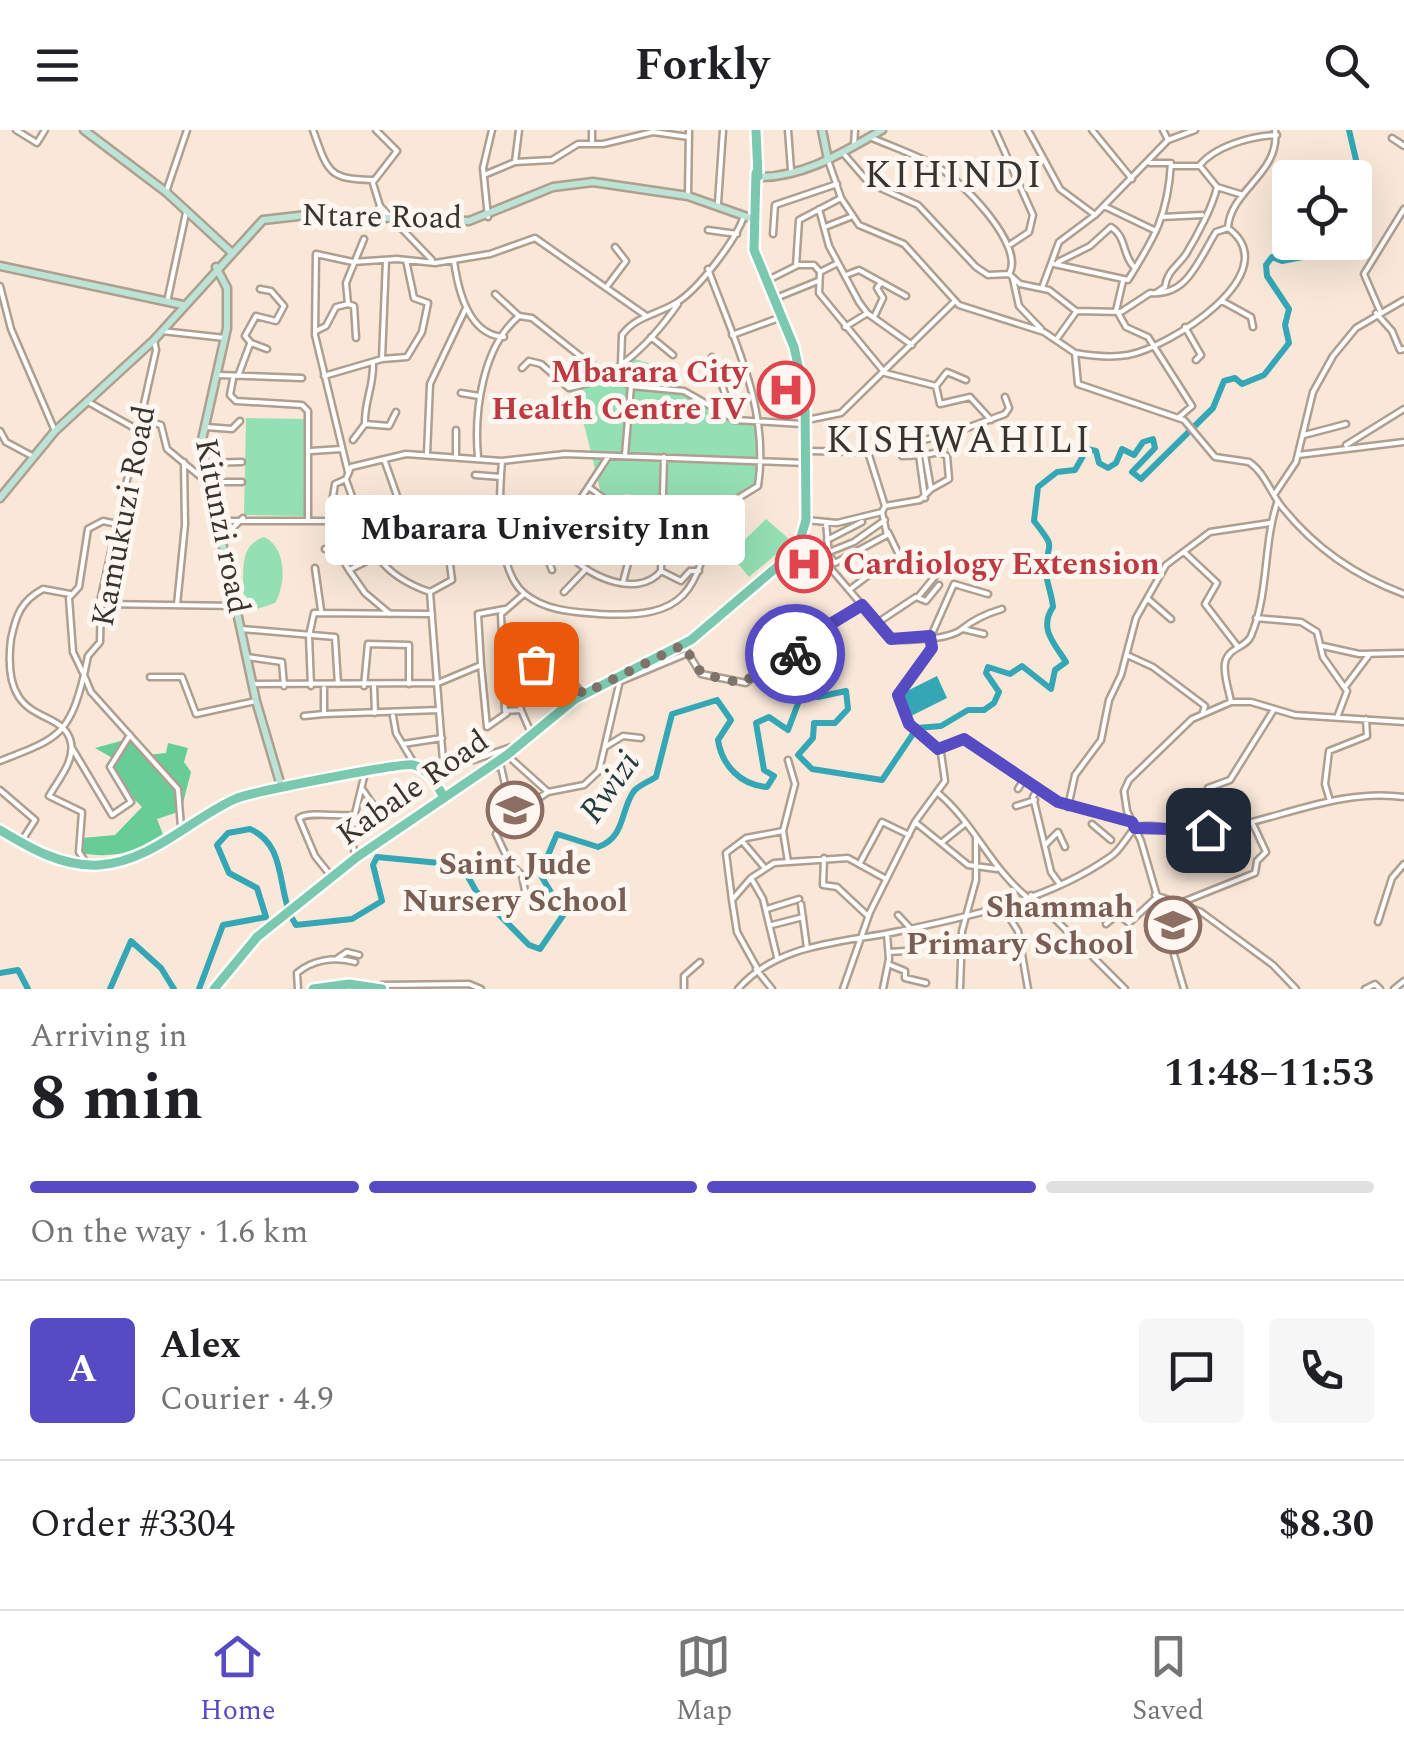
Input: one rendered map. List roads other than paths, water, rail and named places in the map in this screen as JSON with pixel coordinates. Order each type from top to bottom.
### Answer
[{"type":"main road","points":[[84,130],[94,133],[166,192],[230,251]]},
{"type":"main road","points":[[756,130],[756,256],[777,298],[797,356],[807,421]]},
{"type":"main road","points":[[822,130],[828,160]]},
{"type":"main road","points":[[756,176],[792,174],[843,153],[882,130]]},
{"type":"main road","points":[[756,176],[748,217],[804,363],[804,536]]},
{"type":"main road","name":"Ntare Road","points":[[0,498],[55,430],[154,340],[255,225],[271,217],[452,222],[488,216],[533,194],[578,182],[688,196],[718,203],[748,217]]},
{"type":"main road","points":[[0,266],[182,305]]},
{"type":"main road","name":"Kitunzi road","points":[[216,267],[226,288],[225,338],[202,427],[204,464],[256,701],[282,786]]},
{"type":"main road","name":"Kabale Road","points":[[214,989],[240,954],[280,917],[443,795],[496,767],[583,694],[686,649],[790,560],[804,536]]},
{"type":"main road","points":[[0,830],[52,858],[87,864],[130,859],[180,832],[186,822],[233,800],[397,762],[415,764],[431,775],[443,795]]},
{"type":"main road","points":[[312,989],[382,989]]},
{"type":"street","points":[[16,130],[37,143],[45,130]]},
{"type":"street","points":[[166,192],[186,130]]},
{"type":"street","points":[[323,130],[314,132],[332,172],[352,182],[368,178],[374,182],[380,206],[434,263]]},
{"type":"street","points":[[374,182],[397,151],[378,130]]},
{"type":"street","points":[[488,216],[484,174],[492,130]]},
{"type":"street","points":[[515,162],[520,130]]},
{"type":"street","points":[[592,130],[592,144]]},
{"type":"street","points":[[688,196],[689,130]]},
{"type":"street","points":[[718,203],[723,130]]},
{"type":"street","points":[[788,130],[792,174]]},
{"type":"street","points":[[854,147],[855,130]]},
{"type":"street","points":[[996,130],[1034,215],[1028,232],[1010,244]]},
{"type":"street","points":[[1028,130],[1060,189],[1095,215]]},
{"type":"street","points":[[1092,130],[1132,180]]},
{"type":"street","points":[[1100,136],[1106,130]]},
{"type":"street","points":[[1163,130],[1168,140]]},
{"type":"street","points":[[1042,288],[1059,242],[1095,215],[1150,163],[1168,140],[1195,130]]},
{"type":"street","points":[[484,174],[515,162],[552,160],[572,146],[653,132],[689,138]]},
{"type":"street","points":[[1200,166],[1209,155],[1249,137],[1276,132],[1274,154],[1232,211],[1228,228]]},
{"type":"street","points":[[870,137],[947,173],[1010,244],[1014,262],[1011,276],[1019,306],[1044,332],[1074,352],[1128,355],[1186,327],[1222,301],[1236,287],[1244,268],[1241,244],[1228,228]]},
{"type":"street","points":[[1392,138],[1404,146]]},
{"type":"street","points":[[843,153],[869,183],[918,206],[976,267],[988,275],[1011,276],[1042,288],[1072,310],[1117,311],[1134,307],[1165,287],[1166,274],[1188,252],[1216,187]]},
{"type":"street","points":[[828,160],[842,198],[861,226],[899,240],[954,302],[1044,332]]},
{"type":"street","points":[[1150,163],[1170,162],[1171,195],[1156,231],[1124,280],[1117,311],[1126,327],[1148,337],[1192,406],[1178,418]]},
{"type":"street","points":[[1171,166],[1200,166]]},
{"type":"street","points":[[1200,166],[1216,187],[1245,196]]},
{"type":"street","points":[[773,234],[774,205],[837,184]]},
{"type":"street","points":[[796,265],[798,223],[842,198]]},
{"type":"street","points":[[372,220],[380,206]]},
{"type":"street","points":[[1104,206],[1156,231]]},
{"type":"street","points":[[1404,209],[1364,274],[1378,312],[1400,350],[1404,349]]},
{"type":"street","points":[[168,302],[186,210]]},
{"type":"street","points":[[819,210],[839,262],[867,313],[912,345]]},
{"type":"street","points":[[1162,217],[1205,215]]},
{"type":"street","points":[[824,227],[853,216]]},
{"type":"street","points":[[522,368],[529,361],[541,364],[569,388],[609,375],[651,337],[748,217]]},
{"type":"street","points":[[1054,264],[1090,246],[1110,227],[1122,238],[1126,260],[1135,268]]},
{"type":"street","points":[[1156,293],[1166,296],[1182,288],[1216,232],[1228,228]]},
{"type":"street","points":[[708,230],[737,234]]},
{"type":"street","points":[[430,592],[390,574],[376,556],[357,514],[314,331],[316,254],[352,262],[434,263],[535,238],[608,285],[644,316]]},
{"type":"street","points":[[348,304],[346,283],[364,239]]},
{"type":"street","points":[[608,285],[626,261],[625,254],[615,247]]},
{"type":"street","points":[[382,359],[386,260]]},
{"type":"street","points":[[324,376],[382,359],[407,357],[422,332],[428,303],[414,298],[406,260]]},
{"type":"street","points":[[454,261],[466,308],[496,336],[504,337]]},
{"type":"street","points":[[839,262],[820,272],[818,281],[819,293],[844,327],[885,373],[936,386]]},
{"type":"street","points":[[1054,264],[1124,280]]},
{"type":"street","points":[[770,278],[796,265],[814,265],[820,272]]},
{"type":"street","points":[[663,522],[688,521],[714,513],[758,486],[760,423],[708,269]]},
{"type":"street","points":[[846,275],[860,270],[906,296]]},
{"type":"street","points":[[777,298],[818,281]]},
{"type":"street","points":[[874,315],[883,298],[877,288],[880,284]]},
{"type":"street","points":[[0,287],[11,329],[55,430]]},
{"type":"street","points":[[260,289],[271,292],[284,306],[276,322],[256,316],[244,336],[268,350]]},
{"type":"street","points":[[495,294],[520,316],[532,318],[609,375],[631,386],[684,392],[734,420],[760,423],[836,416],[885,373],[954,302]]},
{"type":"street","points":[[1274,495],[1298,456],[1311,398],[1333,356],[1351,333],[1378,312],[1404,300]]},
{"type":"street","points":[[1222,301],[1252,318],[1253,327]]},
{"type":"street","points":[[624,455],[631,386],[621,364],[622,336],[644,316],[679,302]]},
{"type":"street","points":[[314,331],[326,326],[337,306],[348,304],[354,306],[356,338]]},
{"type":"street","points":[[427,454],[430,384],[454,325],[466,308]]},
{"type":"street","points":[[666,308],[671,314]]},
{"type":"street","points":[[1056,340],[1079,310]]},
{"type":"street","points":[[844,327],[867,313]]},
{"type":"street","points":[[478,457],[479,396],[498,348],[520,316]]},
{"type":"street","points":[[732,335],[782,316]]},
{"type":"street","points":[[1186,327],[1200,355],[1196,360]]},
{"type":"street","points":[[162,331],[225,338]]},
{"type":"street","points":[[496,336],[498,348]]},
{"type":"street","points":[[651,337],[672,355]]},
{"type":"street","name":"Kamukuzi Road","points":[[65,729],[80,694],[88,656],[100,642],[100,604],[156,350],[154,340]]},
{"type":"street","points":[[251,343],[236,378],[233,400],[307,408],[308,519]]},
{"type":"street","points":[[1074,352],[1078,384],[1178,418],[1216,457],[1236,458],[1256,467],[1302,531],[1338,561],[1404,594]]},
{"type":"street","points":[[712,357],[728,402],[722,413]]},
{"type":"street","points":[[353,440],[365,424],[364,408],[373,392],[373,363]]},
{"type":"street","points":[[936,386],[947,372],[966,380]]},
{"type":"street","points":[[215,374],[236,378],[302,378]]},
{"type":"street","points":[[936,386],[940,404],[970,397],[991,420]]},
{"type":"street","points":[[460,393],[479,396]]},
{"type":"street","points":[[911,456],[912,442],[956,432],[1008,411],[1005,397]]},
{"type":"street","points":[[86,400],[138,430]]},
{"type":"street","points":[[1338,450],[1404,409]]},
{"type":"street","points":[[365,424],[389,426],[396,412]]},
{"type":"street","points":[[141,420],[161,425],[167,449],[208,482],[242,482]]},
{"type":"street","points":[[202,427],[232,428],[240,421]]},
{"type":"street","points":[[1304,435],[1346,424]]},
{"type":"street","points":[[456,430],[456,455]]},
{"type":"street","points":[[0,431],[6,442],[34,457]]},
{"type":"street","points":[[902,456],[939,452],[955,439],[956,432]]},
{"type":"street","points":[[1298,456],[1404,442]]},
{"type":"street","points":[[309,451],[341,448]]},
{"type":"street","points":[[348,472],[357,465],[427,454],[502,461],[624,455],[760,461],[852,448],[868,452],[884,520],[901,559]]},
{"type":"street","points":[[827,540],[884,509],[924,498],[949,479],[947,456],[939,452]]},
{"type":"street","points":[[922,455],[931,489]]},
{"type":"street","points":[[922,455],[924,498]]},
{"type":"street","points":[[606,456],[590,488],[568,518],[565,538],[572,558],[586,569],[623,582],[651,581],[661,571],[664,457]]},
{"type":"street","points":[[384,459],[408,527],[424,543],[448,549],[452,580],[430,592]]},
{"type":"street","points":[[346,461],[357,465]]},
{"type":"street","points":[[502,461],[502,547],[524,594],[561,611],[654,614],[677,599],[701,571],[714,513]]},
{"type":"street","points":[[177,605],[185,525],[184,462]]},
{"type":"street","points":[[204,464],[242,462]]},
{"type":"street","points":[[474,475],[501,477]]},
{"type":"street","points":[[330,520],[335,484],[346,478]]},
{"type":"street","points":[[590,488],[606,500],[620,528]]},
{"type":"street","points":[[444,545],[452,500]]},
{"type":"street","points":[[1231,702],[1224,664],[1250,639],[1266,580],[1270,523],[1278,501]]},
{"type":"street","points":[[216,521],[330,520],[357,514]]},
{"type":"street","points":[[221,539],[243,518]]},
{"type":"street","points":[[806,520],[864,520]]},
{"type":"street","points":[[828,552],[854,542],[884,520]]},
{"type":"street","points":[[117,524],[104,521],[88,528],[80,587],[70,594],[42,589],[20,607],[6,669],[21,705],[34,716],[65,729],[112,815],[131,802],[110,768],[130,734]]},
{"type":"street","points":[[826,523],[828,552],[838,562],[888,532]]},
{"type":"street","points":[[1068,803],[1076,775],[1100,740],[1136,618],[1166,566],[1219,529],[1270,523]]},
{"type":"street","points":[[804,536],[895,640],[963,628],[984,634]]},
{"type":"street","points":[[552,570],[542,544],[544,539],[565,538]]},
{"type":"street","points":[[325,549],[336,550],[365,593],[391,614]]},
{"type":"street","points":[[1183,551],[1216,582],[1205,604],[1238,647]]},
{"type":"street","points":[[349,570],[376,556]]},
{"type":"street","points":[[623,582],[628,563]]},
{"type":"street","points":[[849,590],[886,563]]},
{"type":"street","points":[[316,568],[322,610]]},
{"type":"street","points":[[564,592],[586,569]]},
{"type":"street","points":[[661,571],[681,581],[690,571],[701,571]]},
{"type":"street","points":[[878,624],[918,597],[937,574]]},
{"type":"street","points":[[844,989],[868,916],[908,834],[938,793],[946,771],[938,749],[912,728],[898,693],[932,648],[931,636],[955,583],[988,594]]},
{"type":"street","points":[[918,597],[926,601],[939,585]]},
{"type":"street","points":[[430,592],[443,760],[431,775]]},
{"type":"street","points":[[70,594],[72,643],[91,692],[178,789],[186,822]]},
{"type":"street","points":[[521,710],[508,713],[487,727],[478,614],[505,610],[524,594]]},
{"type":"street","points":[[1148,599],[1171,619]]},
{"type":"street","points":[[100,604],[237,606]]},
{"type":"street","points":[[686,649],[702,674],[746,683],[754,674],[780,665],[811,644],[814,634],[862,605]]},
{"type":"street","points":[[963,628],[969,619],[1002,609]]},
{"type":"street","points":[[311,686],[311,616],[322,610],[432,614]]},
{"type":"street","points":[[505,610],[500,632],[508,713]]},
{"type":"street","points":[[1256,618],[1301,622],[1317,632],[1323,656],[1347,695],[1338,715]]},
{"type":"street","points":[[241,629],[336,638],[339,686]]},
{"type":"street","points":[[364,686],[368,644],[408,644],[409,684]]},
{"type":"street","points":[[1322,646],[1404,654]]},
{"type":"street","points":[[1345,688],[1372,652]]},
{"type":"street","points":[[1127,655],[1170,679],[1205,706],[1126,784],[1124,799],[1184,989]]},
{"type":"street","points":[[247,657],[280,660],[285,668],[284,686]]},
{"type":"street","points":[[531,661],[566,679],[583,694]]},
{"type":"street","points":[[252,684],[438,683],[480,665]]},
{"type":"street","points":[[150,677],[184,678],[196,714],[256,701]]},
{"type":"street","points":[[525,891],[522,875],[510,864],[496,837],[512,816],[548,792],[588,783],[601,767],[621,678]]},
{"type":"street","points":[[324,686],[324,714]]},
{"type":"street","points":[[374,686],[375,714]]},
{"type":"street","points":[[80,694],[91,692]]},
{"type":"street","points":[[443,760],[474,760],[528,738],[517,696]]},
{"type":"street","points":[[1202,712],[1231,702],[1295,715],[1404,722]]},
{"type":"street","points":[[1208,830],[1208,788],[1230,780],[1274,709]]},
{"type":"street","points":[[304,716],[439,710]]},
{"type":"street","points":[[393,714],[402,744],[415,764]]},
{"type":"street","points":[[1330,801],[1326,784],[1329,751],[1367,736],[1366,719]]},
{"type":"street","points":[[0,761],[44,745],[65,729]]},
{"type":"street","points":[[605,747],[622,736],[642,738]]},
{"type":"street","points":[[402,744],[442,738]]},
{"type":"street","points":[[938,749],[964,739],[1058,802],[1133,825],[1208,830],[1330,801],[1404,797]]},
{"type":"street","points":[[72,748],[66,769],[49,796],[82,812],[80,852],[87,864]]},
{"type":"street","points":[[509,756],[548,792]]},
{"type":"street","points":[[788,760],[795,774],[795,798],[783,831],[788,862]]},
{"type":"street","points":[[496,767],[512,816]]},
{"type":"street","points":[[357,857],[350,834],[369,771]]},
{"type":"street","points":[[1018,789],[1024,779]]},
{"type":"street","points":[[350,834],[382,818],[362,789]]},
{"type":"street","points":[[1038,789],[1035,800],[1044,845],[1051,872],[1059,883]]},
{"type":"street","points":[[0,790],[35,820],[21,842]]},
{"type":"street","points":[[938,793],[968,822],[999,868],[1125,989]]},
{"type":"street","points":[[1016,806],[1035,800]]},
{"type":"street","points":[[331,877],[315,856],[298,818],[308,814],[331,818],[354,815]]},
{"type":"street","points":[[861,861],[882,822],[908,834]]},
{"type":"street","points":[[915,822],[976,868],[999,868]]},
{"type":"street","points":[[941,843],[968,822]]},
{"type":"street","points":[[1180,903],[1255,873],[1256,861],[1266,852],[1252,822]]},
{"type":"street","points":[[1092,824],[1120,847]]},
{"type":"street","points":[[738,989],[757,968],[777,957],[1003,908],[1111,857],[1133,825]]},
{"type":"street","points":[[772,989],[737,932],[725,857],[742,840],[783,831]]},
{"type":"street","points":[[1044,845],[1058,832],[1065,846]]},
{"type":"street","points":[[960,989],[966,914],[976,868],[976,837]]},
{"type":"street","points":[[742,840],[764,868]]},
{"type":"street","points":[[732,900],[764,868],[788,862],[824,858],[861,861],[887,880]]},
{"type":"street","points":[[824,858],[824,886],[837,888],[868,916]]},
{"type":"street","points":[[1378,922],[1392,878],[1404,864]]},
{"type":"street","points":[[750,878],[772,926],[777,957]]},
{"type":"street","points":[[1155,896],[1180,903],[1230,933],[1296,989]]},
{"type":"street","points":[[1106,924],[1118,914],[1129,922],[1155,896]]},
{"type":"street","points":[[766,909],[800,902],[807,948]]},
{"type":"street","points":[[1003,908],[1018,931],[1028,989]]},
{"type":"street","points":[[898,915],[910,928]]},
{"type":"street","points":[[772,926],[804,917]]},
{"type":"street","points":[[883,989],[889,952],[886,932]]},
{"type":"street","points":[[889,952],[904,950]]},
{"type":"street","points":[[298,989],[299,970],[347,952],[359,954]]},
{"type":"street","points":[[338,958],[356,962]]},
{"type":"street","points":[[684,989],[684,976],[700,962]]},
{"type":"street","points":[[888,964],[905,971],[905,978],[926,984]]},
{"type":"street","points":[[1394,989],[1404,982]]},
{"type":"street","points":[[364,987],[469,984],[480,989]]},
{"type":"street","points":[[1365,989],[1373,984],[1380,989]]},
{"type":"water","points":[[937,676],[947,698],[909,717],[899,695]]},
{"type":"waterway","name":"Rwizi","points":[[1349,130],[1356,160]]},
{"type":"waterway","name":"Rwizi","points":[[199,989],[223,925],[266,917],[257,888],[229,873],[217,845],[228,833],[250,829],[271,847],[296,925],[352,919],[382,901],[373,865],[377,857],[450,864],[467,875],[476,891],[529,945],[540,949],[564,914],[540,874],[557,834],[598,847],[613,837],[634,791],[656,777],[672,714],[717,700],[731,720],[718,740],[728,766],[741,778],[767,787],[774,776],[764,770],[756,723],[769,717],[788,730],[802,693],[818,697],[846,691],[848,709],[835,723],[814,723],[813,738],[798,755],[812,769],[882,780],[917,728],[941,726],[968,710],[984,710],[994,703],[999,692],[986,673],[988,667],[1010,674],[1022,666],[1051,689],[1055,670],[1066,662],[1048,629],[1053,607],[1046,573],[1049,547],[1034,521],[1038,487],[1057,472],[1075,470],[1087,449],[1096,451],[1099,463],[1108,468],[1116,463],[1122,449],[1134,455],[1143,442],[1153,439],[1155,448],[1132,472],[1141,479],[1213,408],[1224,381],[1235,378],[1242,384],[1264,375],[1289,343],[1285,325],[1289,309],[1267,276],[1266,265],[1272,257]]},
{"type":"waterway","name":"Rwizi","points":[[1280,260],[1287,260]]},
{"type":"waterway","name":"Rwizi","points":[[110,989],[131,941],[161,968],[174,989]]},
{"type":"waterway","name":"Rwizi","points":[[0,973],[18,970],[28,989]]},
{"type":"place","name":"Mbarara City Health Centre IV","points":[[786,390]]},
{"type":"place","name":"Cardiology Extension","points":[[804,564]]},
{"type":"place","name":"Mbarara University Inn","points":[[536,664]]},
{"type":"place","name":"Saint Jude Nursery School","points":[[515,810]]},
{"type":"place","name":"Shammah Primary School","points":[[1173,925]]},
{"type":"district","name":"KIHINDI","points":[[954,176]]},
{"type":"district","name":"KISHWAHILI","points":[[959,441]]}]
